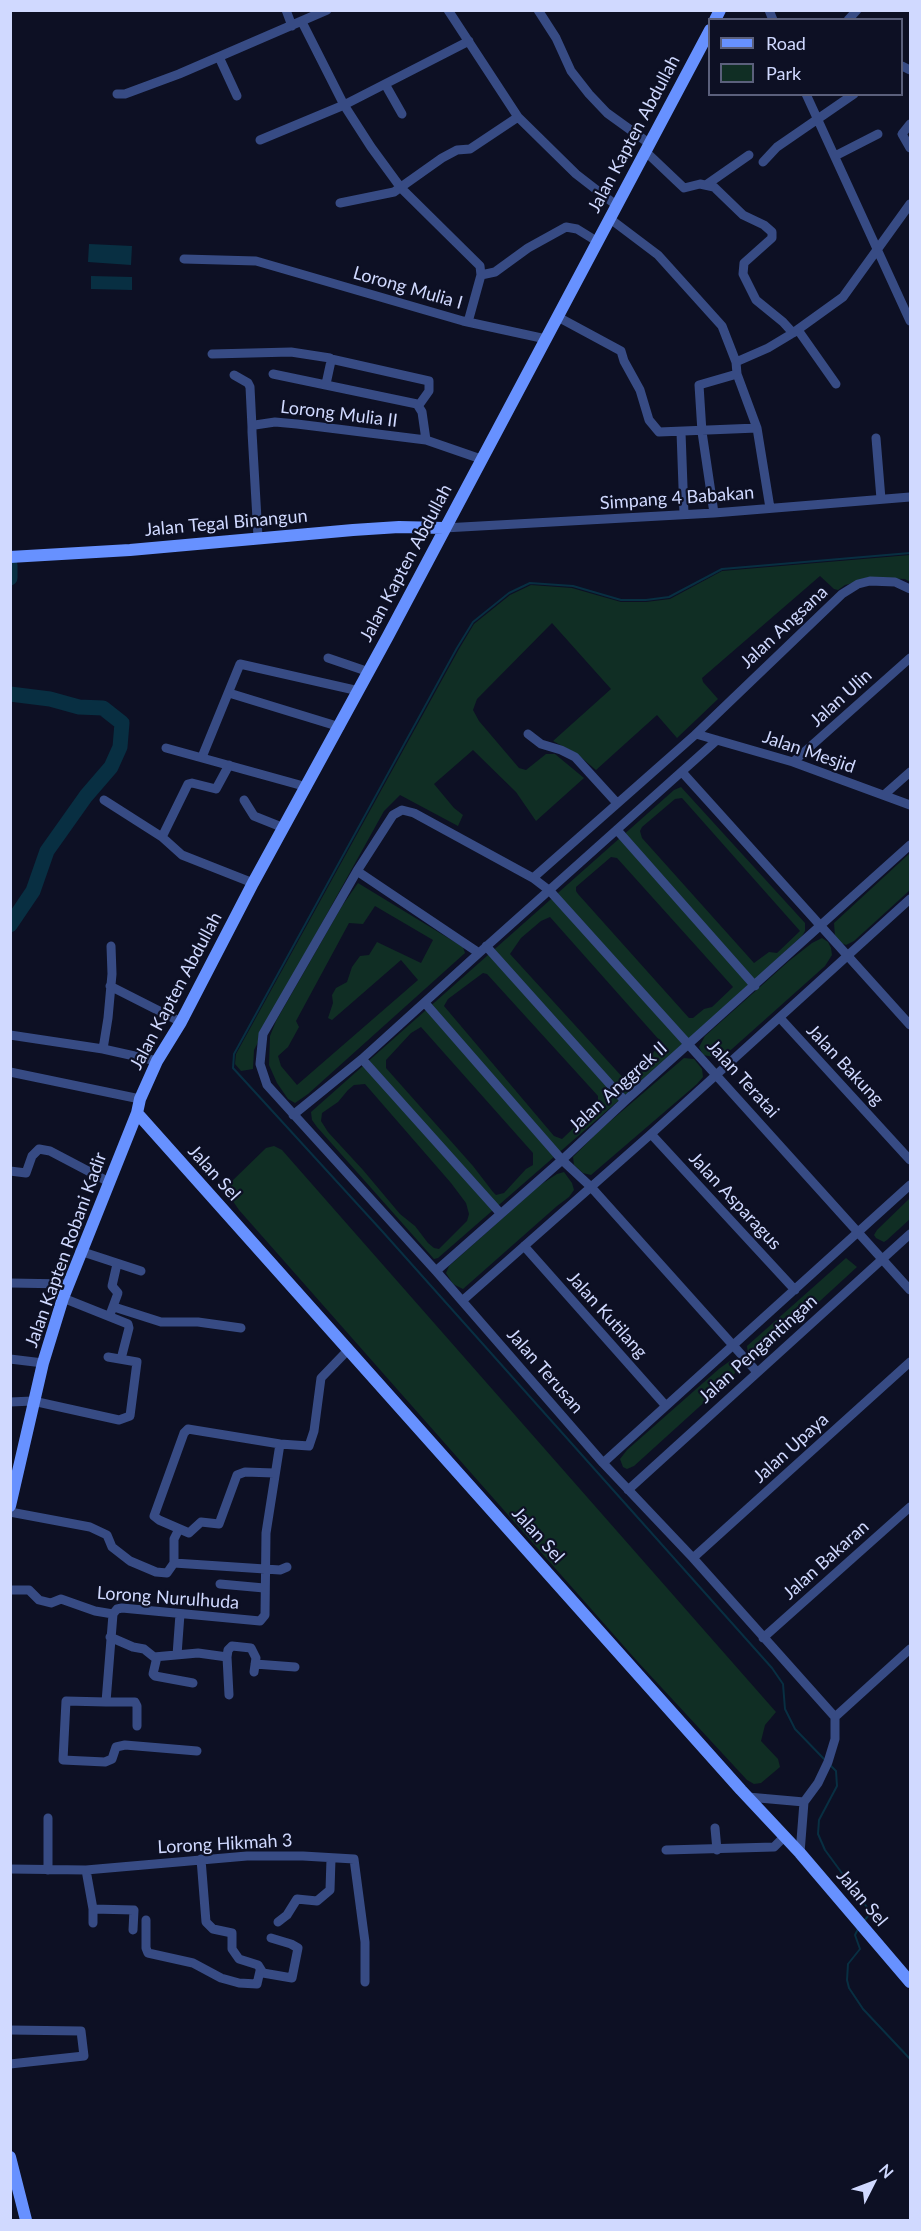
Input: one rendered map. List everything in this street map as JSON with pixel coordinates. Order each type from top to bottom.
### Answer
[{"type":"main road","name":"Jalan Kapten Abdullah","points":[[137,1113],[140,1099],[157,1061],[181,1022],[253,883],[340,727],[708,34]]},
{"type":"main road","name":"Jalan Tegal Binangun","points":[[15,556],[130,550],[258,537],[388,528],[444,528]]},
{"type":"main road","name":"Jalan Kapten Robani Kadir","points":[[10,1506],[15,1463],[63,1298],[137,1113]]},
{"type":"main road","name":"Jalan Sel","points":[[137,1113],[785,1836],[910,1982]]},
{"type":"main road","points":[[10,2157],[26,2220]]},
{"type":"street","points":[[286,10],[297,24],[370,147],[401,188],[480,266],[481,275],[468,322]]},
{"type":"street","points":[[117,94],[125,94],[179,74],[327,10]]},
{"type":"street","points":[[448,10],[518,117],[576,174],[616,205]]},
{"type":"street","points":[[541,11],[571,71],[607,113],[647,148],[684,188],[697,184],[717,190],[744,215],[771,231],[773,237],[746,261],[743,274],[756,300],[795,332],[836,384]]},
{"type":"street","points":[[260,140],[344,105],[469,41]]},
{"type":"street","points":[[219,57],[237,96]]},
{"type":"street","points":[[385,84],[402,114]]},
{"type":"street","points":[[807,96],[910,321]]},
{"type":"street","points":[[763,162],[777,147],[851,96]]},
{"type":"street","points":[[340,203],[392,194],[442,158],[457,150],[470,149],[518,117]]},
{"type":"street","points":[[910,124],[902,134],[910,148]]},
{"type":"street","points":[[835,156],[878,134]]},
{"type":"street","points":[[706,185],[749,155]]},
{"type":"street","points":[[736,362],[768,348],[795,332],[843,297],[910,204]]},
{"type":"street","points":[[609,218],[658,255],[680,278],[696,300],[722,326],[757,428],[770,508]]},
{"type":"street","points":[[481,275],[495,272],[528,248],[566,227],[577,229],[598,242]]},
{"type":"street","name":"Lorong Mulia I","points":[[184,259],[262,263],[468,322],[546,339]]},
{"type":"street","points":[[558,317],[621,351],[640,390],[650,420],[659,432],[757,428]]},
{"type":"street","points":[[212,354],[291,352],[429,381],[429,391],[419,405]]},
{"type":"street","points":[[326,384],[331,359]]},
{"type":"street","points":[[273,374],[375,393],[419,405]]},
{"type":"street","points":[[714,513],[702,432],[699,384],[737,374]]},
{"type":"street","points":[[234,375],[248,383],[250,387],[258,537]]},
{"type":"street","points":[[419,405],[426,440]]},
{"type":"street","name":"Lorong Mulia II","points":[[252,427],[259,423],[275,422],[426,440],[481,459]]},
{"type":"street","points":[[681,432],[684,514]]},
{"type":"street","points":[[876,438],[881,499]]},
{"type":"street","name":"Simpang 4 Babakan","points":[[444,528],[714,513],[910,497]]},
{"type":"street","name":"Jalan Angsana","points":[[533,879],[616,802],[696,734],[851,588],[870,581],[881,581],[900,583],[910,589]]},
{"type":"street","points":[[328,658],[369,672]]},
{"type":"street","name":"Jalan Ulin","points":[[793,762],[910,658]]},
{"type":"street","points":[[202,757],[240,664],[359,691]]},
{"type":"street","points":[[229,693],[340,727]]},
{"type":"street","points":[[528,734],[541,744],[575,757],[616,802]]},
{"type":"street","name":"Jalan Mesjid","points":[[696,734],[793,762],[910,805]]},
{"type":"street","points":[[293,1115],[362,1059],[717,740]]},
{"type":"street","points":[[166,748],[307,787]]},
{"type":"street","points":[[162,837],[188,784],[216,789],[229,765]]},
{"type":"street","points":[[682,772],[910,1025]]},
{"type":"street","points":[[884,795],[910,772]]},
{"type":"street","points":[[104,800],[162,837],[182,855],[253,883]]},
{"type":"street","points":[[244,800],[254,816],[284,828]]},
{"type":"street","name":"Jalan Teratai","points":[[263,1034],[357,871],[393,815],[406,810],[414,813],[533,879],[550,891],[910,1290]]},
{"type":"street","points":[[617,830],[755,986]]},
{"type":"street","name":"Jalan Anggrek II","points":[[436,1271],[910,845]]},
{"type":"street","points":[[357,871],[482,950],[625,1101]]},
{"type":"street","points":[[462,1301],[651,1134],[910,899]]},
{"type":"street","points":[[103,1049],[108,1018],[112,966],[111,946]]},
{"type":"street","points":[[110,986],[181,1022]]},
{"type":"street","points":[[425,1003],[562,1160],[591,1187],[757,1372]]},
{"type":"street","name":"Jalan Bakung","points":[[780,1018],[910,1160]]},
{"type":"street","name":"Jalan Terusan","points":[[263,1034],[259,1056],[267,1085],[835,1718]]},
{"type":"street","points":[[10,1035],[103,1049],[157,1061]]},
{"type":"street","points":[[362,1059],[501,1214]]},
{"type":"street","points":[[10,1072],[140,1099]]},
{"type":"street","name":"Jalan Asparagus","points":[[651,1134],[795,1290]]},
{"type":"street","points":[[10,1171],[26,1173],[32,1156],[39,1149],[50,1151],[109,1182]]},
{"type":"street","points":[[603,1462],[910,1185]]},
{"type":"street","name":"Jalan Pengantingan","points":[[628,1490],[910,1234]]},
{"type":"street","name":"Jalan Kutilang","points":[[524,1246],[666,1406]]},
{"type":"street","points":[[80,1251],[141,1271]]},
{"type":"street","points":[[108,1316],[114,1307],[118,1293],[112,1286],[117,1264]]},
{"type":"street","points":[[10,1283],[68,1284]]},
{"type":"street","points":[[63,1298],[126,1324],[129,1328],[121,1359]]},
{"type":"street","points":[[114,1307],[161,1322],[198,1322],[241,1328]]},
{"type":"street","points":[[126,1324],[130,1312]]},
{"type":"street","points":[[274,1473],[238,1474],[220,1523],[201,1522],[189,1533],[154,1516],[186,1431],[194,1429],[231,1437],[307,1447],[311,1444],[321,1378],[348,1350]]},
{"type":"street","points":[[10,1402],[33,1401],[119,1420],[130,1416],[137,1362],[108,1357]]},
{"type":"street","points":[[10,1359],[43,1363]]},
{"type":"street","name":"Jalan Upaya","points":[[693,1558],[910,1362]]},
{"type":"street","points":[[220,1584],[264,1588],[266,1533],[280,1444]]},
{"type":"street","name":"Jalan Bakaran","points":[[764,1638],[910,1507]]},
{"type":"street","points":[[10,1512],[90,1527],[106,1535],[112,1546],[130,1561],[156,1572],[168,1572],[174,1563],[174,1539],[179,1529]]},
{"type":"street","points":[[174,1563],[280,1570],[287,1567]]},
{"type":"street","name":"Lorong Nurulhuda","points":[[10,1590],[29,1590],[39,1600],[51,1603],[61,1599],[95,1611],[113,1614],[122,1608],[257,1621],[264,1615],[264,1588]]},
{"type":"street","points":[[106,1702],[113,1614]]},
{"type":"street","points":[[177,1655],[180,1614]]},
{"type":"street","points":[[110,1637],[144,1649],[153,1657],[198,1653],[227,1657]]},
{"type":"street","points":[[229,1695],[227,1657],[228,1650],[232,1646],[251,1648],[255,1654],[254,1668],[295,1667]]},
{"type":"street","points":[[800,1853],[804,1802],[818,1783],[828,1762],[835,1739],[835,1718],[910,1649]]},
{"type":"street","points":[[157,1657],[153,1674],[155,1676],[193,1683]]},
{"type":"street","points":[[136,1726],[137,1706],[135,1702],[66,1701],[63,1760],[105,1762],[111,1760],[116,1747],[125,1744],[197,1751]]},
{"type":"street","points":[[748,1797],[804,1802]]},
{"type":"street","points":[[48,1818],[48,1870]]},
{"type":"street","points":[[716,1828],[717,1850]]},
{"type":"street","points":[[666,1850],[774,1847],[785,1836]]},
{"type":"street","name":"Lorong Hikmah 3","points":[[10,1869],[86,1870],[201,1859],[283,1855],[354,1859],[365,1942],[365,1982]]},
{"type":"street","points":[[201,1859],[206,1922],[213,1929],[232,1933],[232,1949],[234,1955],[239,1959],[258,1965],[263,1973],[291,1979],[298,1948],[271,1938]]},
{"type":"street","points":[[278,1922],[287,1915],[297,1899],[315,1901],[329,1892],[331,1859]]},
{"type":"street","points":[[86,1870],[93,1909],[93,1923]]},
{"type":"street","points":[[93,1909],[134,1910],[133,1930]]},
{"type":"street","points":[[146,1920],[148,1953],[193,1963],[222,1978],[239,1983],[257,1984],[261,1971]]},
{"type":"street","points":[[10,2030],[81,2031],[84,2056],[10,2064]]},
{"type":"green space","points":[[910,555],[910,582],[905,579],[873,578],[845,585],[838,590],[820,576],[702,678],[718,699],[677,738],[657,715],[596,770],[577,754],[553,741],[611,689],[552,623],[477,699],[473,710],[479,721],[519,768],[526,770],[546,754],[555,754],[584,778],[536,821],[516,792],[473,750],[434,784],[463,815],[458,826],[400,795],[384,811],[308,948],[254,1050],[253,1069],[241,1071],[235,1064],[236,1054],[459,649],[474,624],[510,595],[531,585],[572,588],[621,602],[646,602],[670,599],[722,571]]},
{"type":"green space","points":[[681,787],[805,923],[805,931],[694,1035],[438,1258],[434,1259],[317,1127],[312,1120],[311,1112],[674,790]],"holes":[[[682,798],[800,931],[777,953],[769,952],[754,963],[642,838],[640,831],[642,827],[675,799]],[[611,857],[617,858],[733,987],[712,1007],[689,1018],[576,891],[576,887]],[[550,917],[661,1042],[645,1064],[626,1081],[510,954],[521,938],[541,921]],[[483,973],[487,974],[598,1096],[598,1100],[562,1139],[554,1136],[444,1006],[448,999]],[[421,1027],[533,1153],[533,1165],[526,1169],[504,1193],[496,1195],[386,1068],[386,1060],[411,1033]],[[365,1084],[466,1203],[469,1214],[467,1221],[439,1249],[428,1243],[415,1226],[400,1214],[321,1121],[322,1113],[338,1102],[354,1085]]]},
{"type":"green space","points":[[910,853],[910,890],[854,941],[846,945],[841,943],[835,937],[834,923]]},
{"type":"green space","points":[[358,883],[463,947],[465,953],[308,1094],[295,1103],[288,1099],[277,1083],[269,1065],[270,1036],[276,1021],[342,906]],"holes":[[[375,906],[433,940],[421,963],[377,942],[369,955],[360,956],[352,967],[347,982],[336,988],[332,995],[333,1003],[328,1018],[332,1020],[401,960],[418,980],[297,1085],[281,1066],[278,1056],[288,1047],[299,1027],[296,1021],[349,923],[363,924]]]},
{"type":"green space","points":[[822,938],[828,942],[832,955],[825,966],[723,1057],[703,1055],[699,1047],[705,1036],[789,961]]},
{"type":"green space","points":[[684,1058],[694,1059],[702,1069],[703,1077],[697,1084],[591,1175],[583,1173],[574,1165],[573,1157],[600,1130]]},
{"type":"green space","points":[[274,1146],[282,1150],[776,1712],[765,1725],[761,1741],[778,1759],[780,1767],[761,1783],[754,1784],[747,1780],[637,1661],[239,1210],[226,1191],[229,1184],[266,1148]]},
{"type":"green space","points":[[564,1172],[574,1190],[569,1197],[463,1289],[453,1284],[446,1273],[449,1266],[540,1185]]},
{"type":"green space","points":[[910,1198],[910,1219],[884,1242],[876,1238],[874,1235],[877,1230]]},
{"type":"green space","points":[[846,1258],[857,1267],[772,1345],[755,1357],[751,1357],[747,1346]]},
{"type":"green space","points":[[730,1361],[736,1365],[735,1373],[720,1388],[634,1466],[627,1469],[623,1467],[620,1459],[627,1450]]},
{"type":"water","points":[[89,244],[132,246],[131,265],[88,262]]},
{"type":"water","points":[[91,276],[132,277],[132,290],[91,289]]},
{"type":"waterway","points":[[825,1760],[795,1729],[785,1709],[783,1684],[772,1668],[382,1231],[233,1068],[234,1054],[457,648],[473,622],[509,593],[530,583],[573,586],[621,600],[646,600],[669,597],[722,569],[910,553]]},
{"type":"waterway","points":[[10,565],[10,578]]},
{"type":"waterway","points":[[10,694],[50,699],[79,707],[103,708],[122,723],[120,747],[111,767],[86,796],[47,851],[33,891],[10,925]]},
{"type":"waterway","points":[[829,1764],[836,1771],[837,1786],[819,1820],[818,1834],[825,1850],[869,1910],[869,1915],[863,1922]]},
{"type":"waterway","points":[[858,1929],[855,1935],[860,1949],[848,1964],[849,1988],[863,2009],[910,2059]]}]
